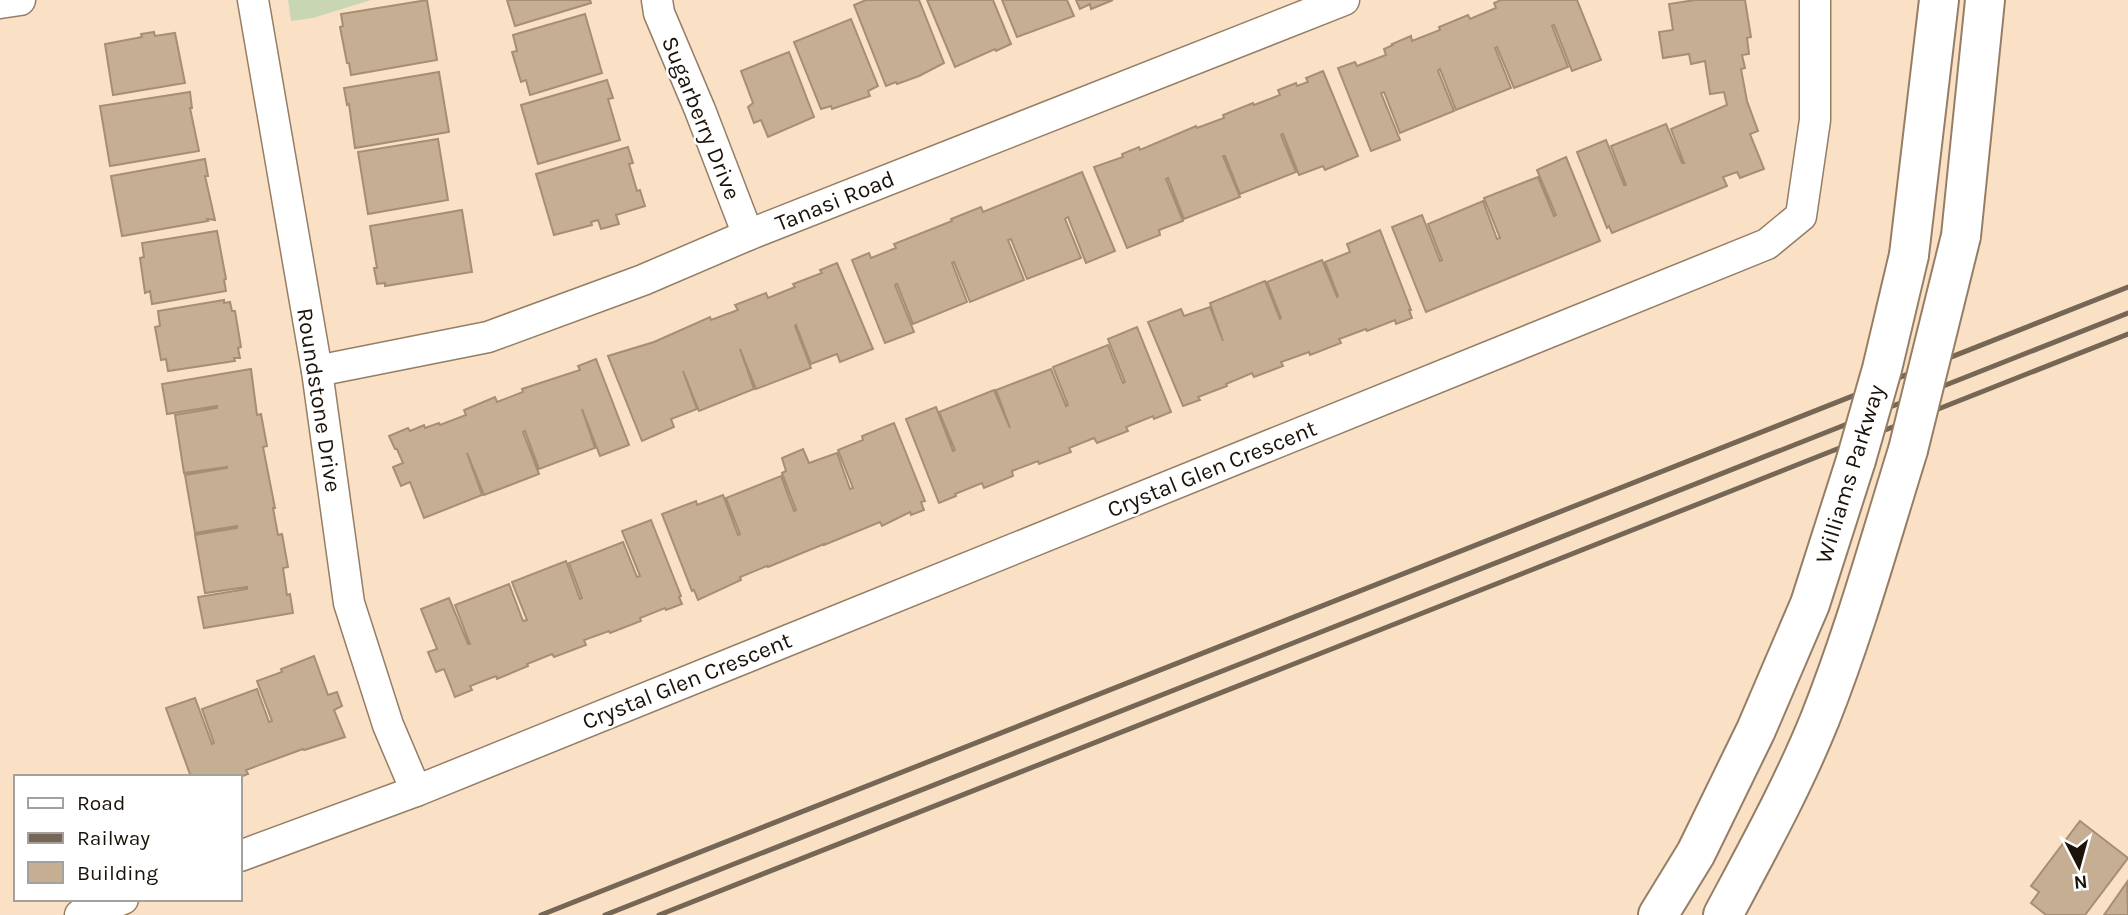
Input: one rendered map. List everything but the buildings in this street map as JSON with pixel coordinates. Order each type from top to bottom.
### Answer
[{"type":"main road","name":"Williams Parkway","points":[[1658,915],[1696,853],[1756,730],[1805,617],[1856,460],[1882,369],[1909,254],[1939,0]]},
{"type":"main road","name":"Williams Parkway","points":[[1723,915],[1772,823],[1819,720],[1857,617],[1908,450],[1961,236],[1985,0]]},
{"type":"street","points":[[0,3],[20,0]]},
{"type":"street","name":"Roundstone Drive","points":[[253,0],[317,371],[349,603],[388,725],[416,791]]},
{"type":"street","name":"Sugarberry Drive","points":[[657,0],[659,13],[748,235]]},
{"type":"street","name":"Tanasi Road","points":[[317,371],[488,337],[643,279],[1344,0]]},
{"type":"street","name":"Crystal Glen Crescent","points":[[242,855],[416,791],[1766,244],[1801,216],[1815,120],[1815,0]]},
{"type":"street","points":[[80,915],[118,901]]},
{"type":"green space","points":[[288,0],[371,0],[313,18],[291,21]]},
{"type":"railway","points":[[541,915],[2128,287]]},
{"type":"railway","points":[[605,915],[2128,313]]},
{"type":"railway","points":[[659,915],[2128,334]]}]
